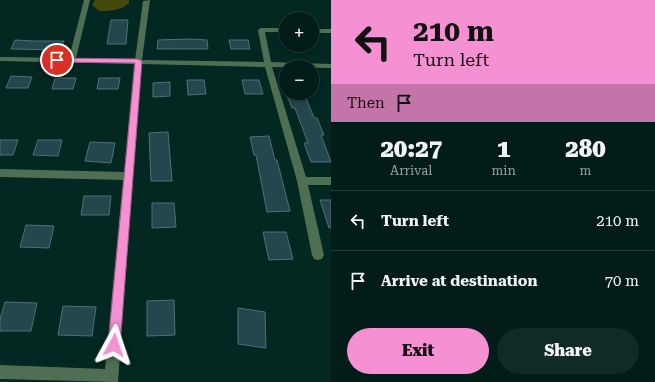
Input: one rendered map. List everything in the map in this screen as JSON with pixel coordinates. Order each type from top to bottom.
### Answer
[{"type":"street","points":[[72,60],[87,0]]},
{"type":"street","points":[[0,372],[111,379],[138,61],[146,1],[148,0]]},
{"type":"street","points":[[279,30],[261,30],[268,64],[302,181],[318,255]]},
{"type":"street","points":[[319,30],[331,31]]},
{"type":"street","points":[[0,59],[331,66]]},
{"type":"street","points":[[0,173],[128,176]]},
{"type":"street","points":[[302,181],[331,181]]},
{"type":"green space","points":[[95,0],[129,0],[129,3],[126,6],[111,11],[99,11],[92,5]]},
{"type":"building","points":[[111,20],[128,20],[126,44],[107,44]]},
{"type":"building","points":[[15,40],[64,41],[61,50],[11,49]]},
{"type":"building","points":[[158,40],[207,40],[208,49],[157,49]]},
{"type":"building","points":[[229,40],[248,40],[250,49],[231,49]]},
{"type":"building","points":[[11,76],[32,77],[28,88],[6,88]]},
{"type":"building","points":[[55,78],[76,78],[73,89],[52,89]]},
{"type":"building","points":[[99,78],[120,78],[118,89],[97,89]]},
{"type":"building","points":[[187,80],[204,80],[206,94],[188,95]]},
{"type":"building","points":[[242,80],[259,80],[263,94],[245,94]]},
{"type":"building","points":[[170,82],[170,96],[153,97],[153,83]]},
{"type":"building","points":[[289,100],[307,100],[314,118],[317,118],[324,135],[321,135],[331,162],[311,162],[304,143],[308,143],[295,108],[292,108]]},
{"type":"building","points":[[168,132],[172,181],[151,181],[149,133]]},
{"type":"building","points":[[269,136],[275,160],[277,160],[290,211],[267,212],[256,155],[254,155],[250,137]]},
{"type":"building","points":[[0,140],[18,140],[13,155],[0,155]]},
{"type":"building","points":[[38,140],[62,140],[58,156],[33,155]]},
{"type":"building","points":[[90,142],[115,143],[111,163],[85,161]]},
{"type":"building","points":[[84,196],[111,196],[109,215],[81,215]]},
{"type":"building","points":[[320,200],[331,200],[331,228],[329,228]]},
{"type":"building","points":[[152,203],[174,203],[176,227],[152,228]]},
{"type":"building","points":[[26,225],[54,226],[49,248],[20,247]]},
{"type":"building","points":[[263,232],[286,232],[293,259],[269,260]]},
{"type":"building","points":[[174,300],[175,335],[147,336],[147,301]]},
{"type":"building","points":[[5,302],[37,303],[31,331],[0,331],[0,319]]},
{"type":"building","points":[[63,306],[96,307],[92,336],[58,335]]},
{"type":"building","points":[[238,308],[265,312],[266,348],[238,344]]},
{"type":"route","points":[[57,60],[138,61],[114,345]]}]
